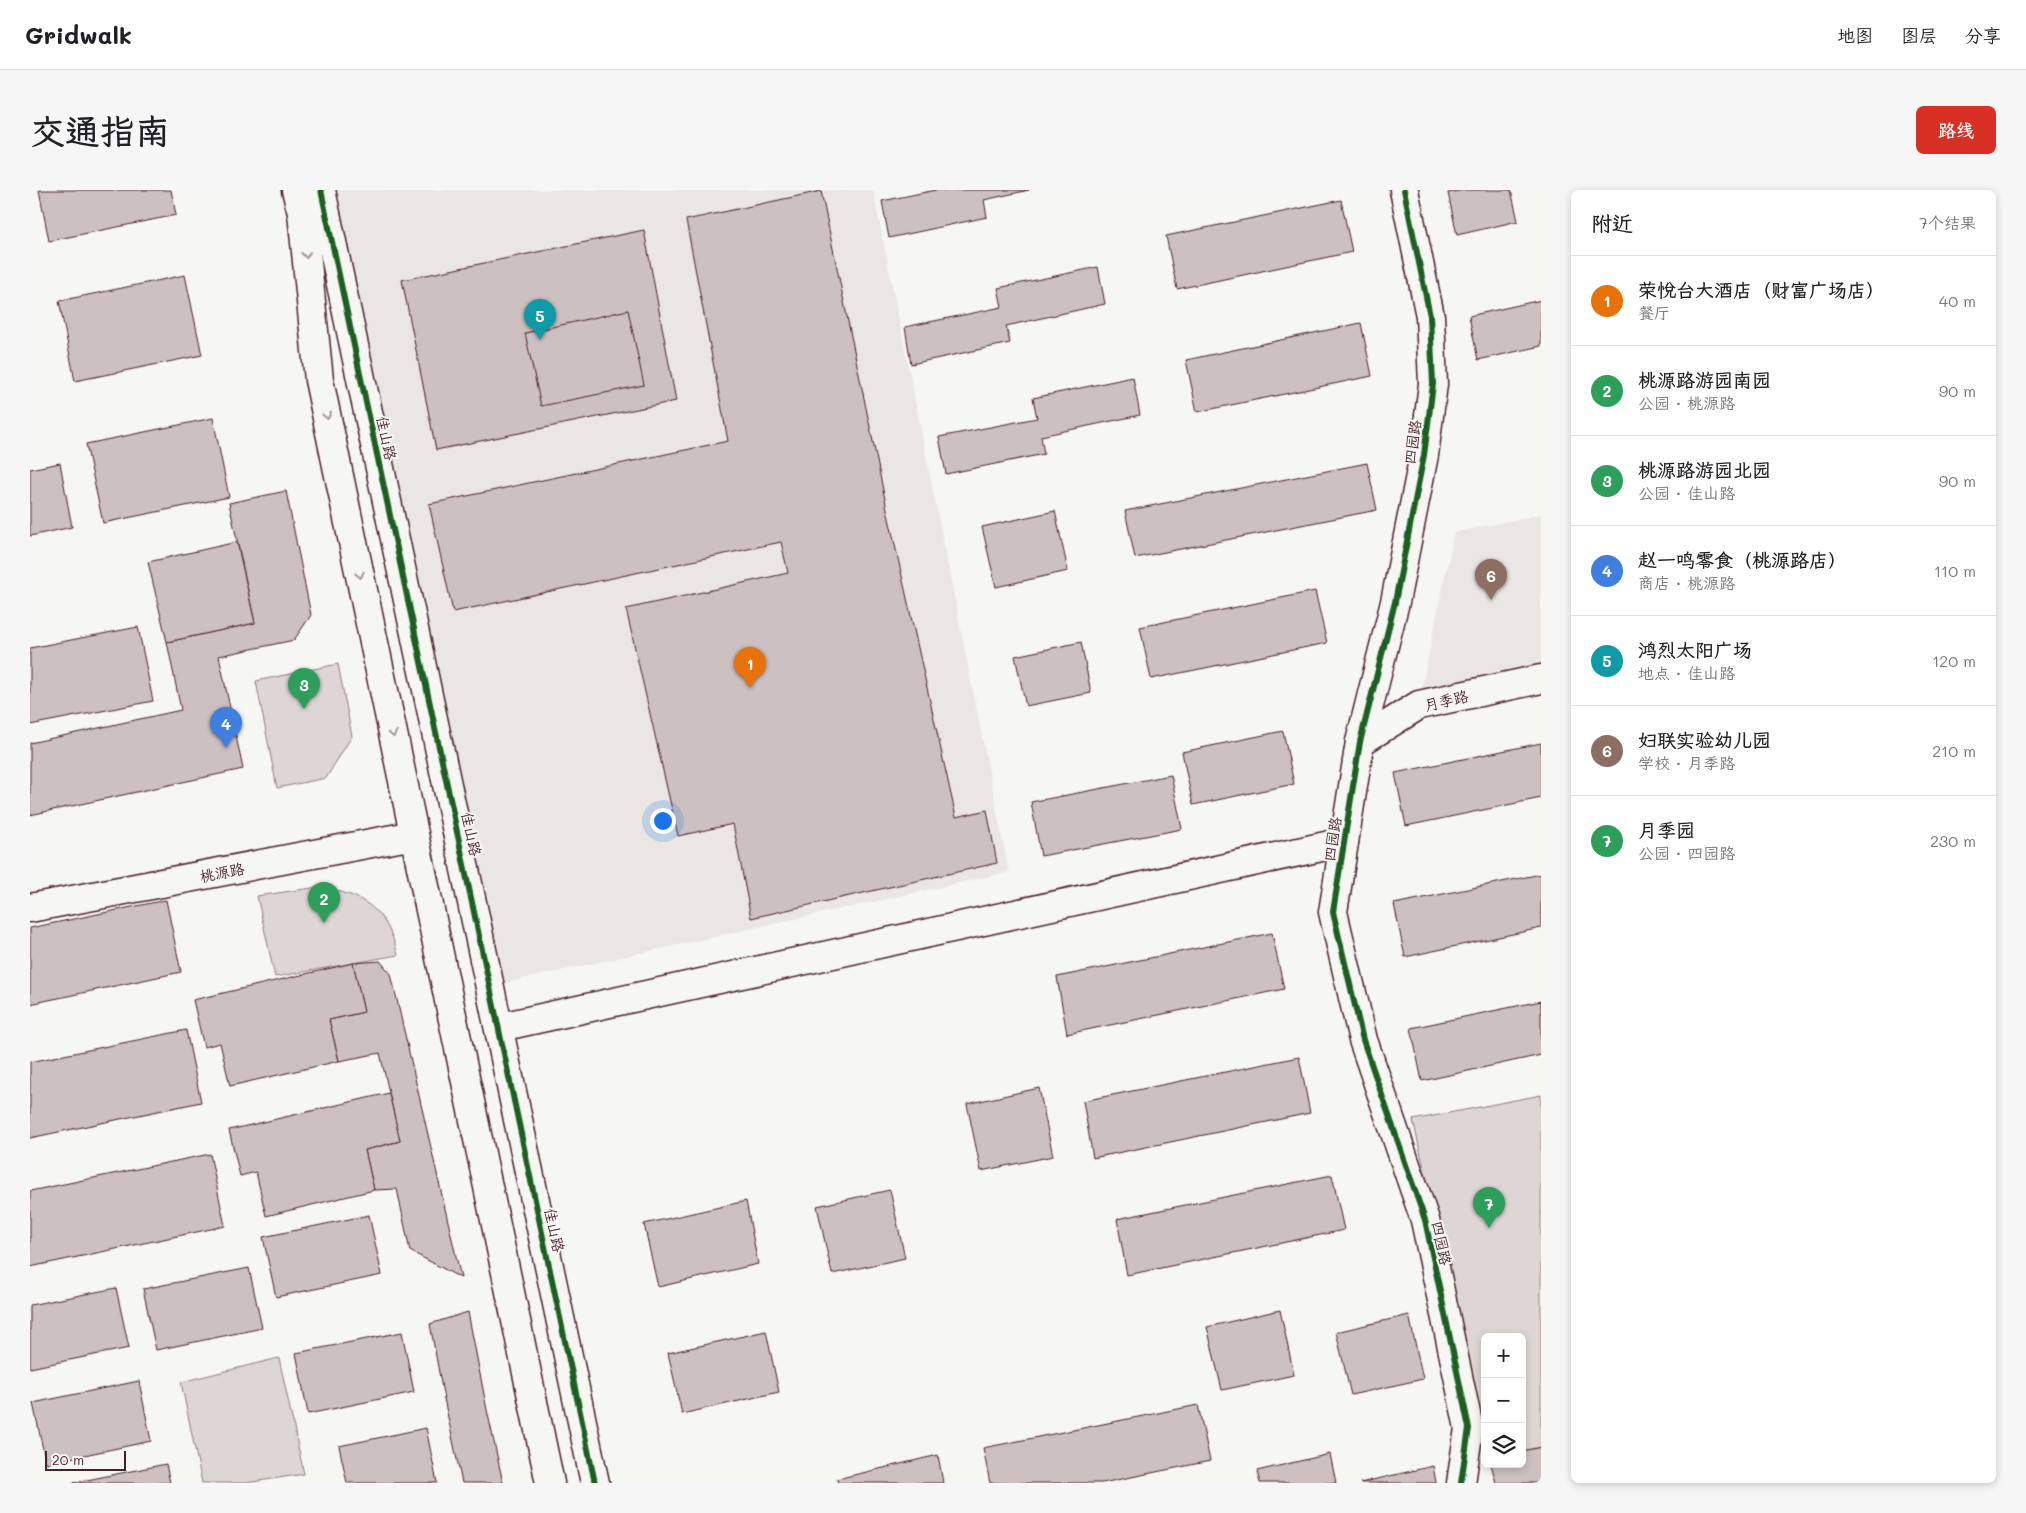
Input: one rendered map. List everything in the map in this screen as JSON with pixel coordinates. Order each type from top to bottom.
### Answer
[{"type":"street","name":"佳山路","points":[[322,190],[595,1483]]},
{"type":"street","name":"四园路","points":[[1404,190],[1430,316],[1433,384],[1424,455],[1396,592],[1360,742],[1333,912],[1363,1040],[1425,1220],[1469,1428],[1461,1483]]},
{"type":"street","points":[[303,198],[319,380],[550,1483]]},
{"type":"street","name":"月季路","points":[[1360,742],[1419,705],[1541,679]]},
{"type":"street","name":"桃源路","points":[[30,908],[414,835]]},
{"type":"street","points":[[500,1027],[1344,842]]},
{"type":"shaded area","points":[[321,190],[873,190],[1009,872],[491,986]]},
{"type":"shaded area","points":[[1541,514],[1541,666],[1421,691],[1454,533]]},
{"type":"shaded area","points":[[338,664],[352,736],[326,778],[277,788],[256,681]]},
{"type":"shaded area","points":[[319,887],[349,894],[371,906],[387,926],[398,955],[275,977],[257,896]]},
{"type":"shaded area","points":[[1541,1095],[1541,1447],[1526,1450],[1526,1333],[1481,1333],[1481,1418],[1413,1120]]},
{"type":"shaded area","points":[[279,1358],[304,1474],[246,1483],[202,1483],[181,1382]]},
{"type":"building","points":[[39,190],[171,190],[176,215],[49,241]]},
{"type":"building","points":[[936,190],[1029,190],[984,200],[987,217],[889,238],[882,201]]},
{"type":"building","points":[[1464,190],[1511,190],[1518,221],[1457,235],[1448,193]]},
{"type":"building","points":[[821,191],[888,514],[956,817],[987,810],[997,863],[751,918],[733,824],[678,836],[626,609],[788,573],[781,542],[453,612],[429,504],[728,441],[686,220]]},
{"type":"building","points":[[1341,200],[1352,252],[1177,289],[1166,236]]},
{"type":"building","points":[[644,230],[676,401],[436,450],[402,280]]},
{"type":"building","points":[[1098,267],[1105,304],[1006,326],[1010,343],[911,364],[905,327],[1002,307],[998,288]]},
{"type":"building","points":[[185,275],[202,355],[75,381],[59,301]]},
{"type":"building","points":[[1541,300],[1541,346],[1478,360],[1469,316]]},
{"type":"building","points":[[628,310],[644,385],[541,406],[525,333]]},
{"type":"building","points":[[1361,323],[1372,376],[1197,412],[1186,360]]},
{"type":"building","points":[[1133,377],[1140,415],[1041,436],[1044,454],[946,474],[939,437],[1037,418],[1033,398]]},
{"type":"building","points":[[213,418],[229,497],[103,523],[86,444]]},
{"type":"building","points":[[60,463],[72,527],[30,536],[30,469]]},
{"type":"building","points":[[1367,463],[1377,510],[1135,558],[1125,511]]},
{"type":"building","points":[[286,491],[311,615],[294,640],[219,656],[243,769],[30,815],[30,743],[181,710],[167,642],[255,623],[229,503]]},
{"type":"building","points":[[1055,511],[1068,571],[996,587],[982,527]]},
{"type":"building","points":[[237,542],[255,623],[167,642],[148,562]]},
{"type":"building","points":[[1315,591],[1327,643],[1151,679],[1140,627]]},
{"type":"building","points":[[138,627],[153,701],[30,725],[30,648]]},
{"type":"building","points":[[1081,642],[1091,693],[1026,706],[1015,656]]},
{"type":"building","points":[[1283,731],[1294,784],[1193,805],[1182,752]]},
{"type":"building","points":[[1541,743],[1541,798],[1406,826],[1395,773]]},
{"type":"building","points":[[1171,775],[1182,829],[1041,856],[1031,802]]},
{"type":"building","points":[[1541,874],[1541,928],[1405,957],[1394,904]]},
{"type":"building","points":[[166,900],[181,972],[30,1004],[30,928]]},
{"type":"building","points":[[1272,933],[1284,989],[1067,1034],[1057,977]]},
{"type":"building","points":[[380,961],[391,974],[461,1278],[410,1251],[397,1189],[374,1190],[365,1150],[400,1141],[380,1053],[339,1061],[329,1020],[364,1012],[353,963]]},
{"type":"building","points":[[353,963],[364,1012],[329,1020],[339,1061],[230,1086],[220,1043],[204,1047],[193,1000]]},
{"type":"building","points":[[1541,1001],[1541,1055],[1422,1081],[1411,1028]]},
{"type":"building","points":[[186,1030],[201,1102],[30,1138],[30,1062]]},
{"type":"building","points":[[1299,1057],[1310,1113],[1093,1158],[1083,1101]]},
{"type":"building","points":[[1039,1088],[1053,1156],[981,1171],[967,1104]]},
{"type":"building","points":[[389,1093],[400,1141],[365,1150],[374,1190],[266,1216],[256,1172],[240,1176],[229,1130]]},
{"type":"building","points":[[210,1154],[225,1226],[30,1267],[30,1191]]},
{"type":"building","points":[[1332,1175],[1344,1230],[1127,1275],[1117,1219]]},
{"type":"building","points":[[890,1190],[905,1258],[832,1274],[817,1206]]},
{"type":"building","points":[[746,1201],[758,1264],[658,1287],[644,1224]]},
{"type":"building","points":[[369,1215],[382,1275],[276,1297],[263,1237]]},
{"type":"building","points":[[249,1268],[262,1328],[156,1350],[143,1289]]},
{"type":"building","points":[[116,1288],[129,1348],[30,1368],[30,1305]]},
{"type":"building","points":[[1280,1310],[1294,1375],[1222,1390],[1207,1327]]},
{"type":"building","points":[[468,1312],[503,1483],[462,1483],[443,1394],[430,1324]]},
{"type":"building","points":[[1409,1315],[1423,1379],[1351,1395],[1336,1332]]},
{"type":"building","points":[[766,1331],[779,1392],[682,1414],[668,1353]]},
{"type":"building","points":[[402,1332],[414,1392],[308,1414],[296,1353]]},
{"type":"building","points":[[139,1381],[151,1441],[46,1463],[33,1403]]},
{"type":"building","points":[[1198,1405],[1210,1461],[1102,1483],[990,1483],[983,1448]]},
{"type":"building","points":[[426,1428],[437,1483],[347,1483],[339,1446]]},
{"type":"building","points":[[1541,1447],[1541,1483],[1496,1483],[1492,1468],[1526,1468],[1526,1450]]},
{"type":"building","points":[[1330,1454],[1336,1483],[1260,1483],[1257,1471]]},
{"type":"building","points":[[938,1455],[943,1483],[838,1483],[837,1479]]},
{"type":"building","points":[[166,1464],[170,1483],[72,1483]]},
{"type":"building","points":[[1433,1466],[1436,1483],[1360,1483]]},
{"type":"cycle path","points":[[321,190],[595,1483]]},
{"type":"cycle path","points":[[1404,190],[1430,316],[1433,384],[1424,455],[1395,602],[1360,742],[1333,912],[1363,1040],[1425,1220],[1469,1428],[1461,1483]]},
{"type":"place","name":"鸿烈太阳广场","points":[[540,340]]},
{"type":"place","name":"妇联实验幼儿园","points":[[1491,600]]},
{"type":"place","name":"荣悦台大酒店（财富广场店）","points":[[750,688]]},
{"type":"place","name":"桃源路游园北园","points":[[304,709]]},
{"type":"place","name":"赵一鸣零食（桃源路店）","points":[[226,748]]},
{"type":"place","name":"桃源路游园南园","points":[[324,923]]},
{"type":"place","name":"月季园","points":[[1489,1228]]}]
